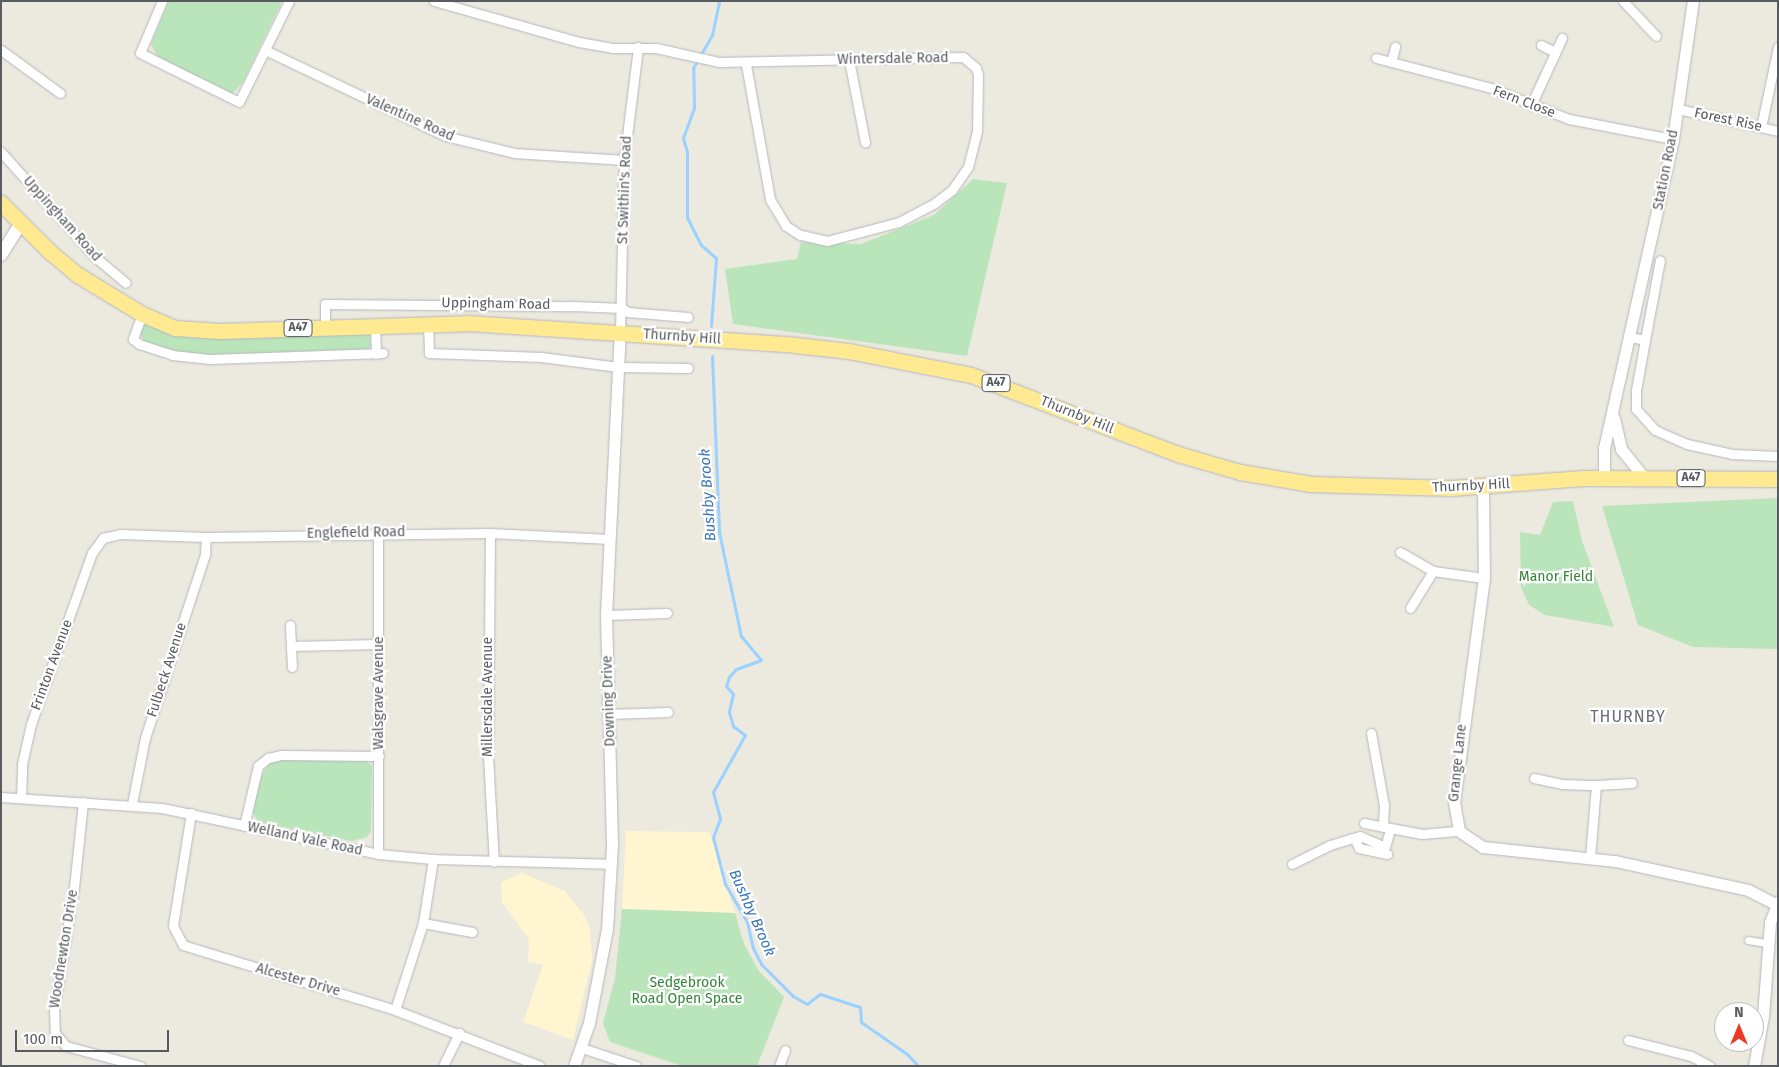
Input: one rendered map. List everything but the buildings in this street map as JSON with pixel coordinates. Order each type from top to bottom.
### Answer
[{"type":"highway","name":"Uppingham Road","points":[[1,202],[21,224],[78,275],[142,314],[174,328],[196,331],[375,325]]},
{"type":"highway","name":"Thurnby Hill","points":[[375,325],[428,323],[508,324],[620,332],[795,345],[936,366],[1002,385],[1178,454],[1270,478],[1345,486],[1483,487],[1604,477],[1778,479]]},
{"type":"main road","points":[[1,255],[21,224]]},
{"type":"street","points":[[162,1],[140,53],[239,102],[290,1]]},
{"type":"street","name":"Wintersdale Road","points":[[434,1],[579,42],[613,48],[638,48],[746,64],[963,57],[976,68],[978,75],[977,130],[968,167],[952,190],[935,203],[899,222],[827,240],[800,235],[786,226],[770,199],[746,64]]},
{"type":"street","points":[[1623,1],[1656,36]]},
{"type":"street","name":"Station Road","points":[[1604,477],[1602,461],[1673,139],[1693,1]]},
{"type":"street","points":[[1531,105],[1562,38]]},
{"type":"street","points":[[1541,46],[1555,52]]},
{"type":"street","points":[[1391,62],[1395,47]]},
{"type":"street","name":"St Swithin's Road","points":[[620,332],[624,160],[638,48]]},
{"type":"street","points":[[1761,127],[1778,48]]},
{"type":"street","points":[[1,50],[60,93]]},
{"type":"street","name":"Valentine Road","points":[[265,50],[445,136],[514,153],[624,160]]},
{"type":"street","name":"Fern Close","points":[[1376,58],[1490,88],[1569,118],[1673,139]]},
{"type":"street","points":[[850,60],[865,142]]},
{"type":"street","name":"Forest Rise","points":[[1678,109],[1778,131]]},
{"type":"street","name":"Uppingham Road","points":[[1,152],[94,257],[126,283]]},
{"type":"street","points":[[1660,260],[1636,390],[1636,409],[1655,430],[1686,444],[1714,450],[1778,456]]},
{"type":"street","name":"Uppingham Road","points":[[325,327],[325,304],[412,302],[622,308],[628,312],[688,317]]},
{"type":"street","points":[[142,314],[134,339],[144,346],[172,355],[210,359],[379,354],[375,325]]},
{"type":"street","name":"Uppingham Road","points":[[428,323],[429,353],[541,357],[618,367],[688,368]]},
{"type":"street","name":"Downing Drive","points":[[574,1066],[582,1048],[603,958],[611,864],[606,615],[620,332]]},
{"type":"street","points":[[1630,337],[1645,340]]},
{"type":"street","name":"Station Road","points":[[1614,408],[1618,445],[1644,477]]},
{"type":"street","name":"Grange Lane","points":[[1459,831],[1454,814],[1457,759],[1484,578],[1483,487]]},
{"type":"street","name":"Englefield Road","points":[[103,538],[120,534],[206,537],[378,532],[490,533],[610,539]]},
{"type":"street","name":"Walsgrave Avenue","points":[[378,532],[378,854]]},
{"type":"street","name":"Millersdale Avenue","points":[[490,533],[488,756],[494,862]]},
{"type":"street","name":"Fulbeck Avenue","points":[[132,804],[140,756],[205,554],[206,537]]},
{"type":"street","name":"Frinton Avenue","points":[[21,798],[23,757],[31,724],[92,553],[103,538]]},
{"type":"street","points":[[1400,552],[1433,571],[1484,578]]},
{"type":"street","points":[[1410,608],[1433,571]]},
{"type":"street","points":[[606,615],[668,613]]},
{"type":"street","points":[[290,625],[292,667]]},
{"type":"street","points":[[291,646],[379,644]]},
{"type":"street","points":[[609,714],[668,712]]},
{"type":"street","points":[[1292,864],[1330,845],[1360,836],[1385,847],[1384,805],[1371,733]]},
{"type":"street","points":[[244,826],[258,766],[268,758],[281,755],[379,756]]},
{"type":"street","points":[[1534,778],[1562,784],[1632,783]]},
{"type":"street","points":[[1590,858],[1596,785]]},
{"type":"street","name":"Welland Vale Road","points":[[1,798],[132,804],[191,813],[378,854],[433,860],[611,864]]},
{"type":"street","name":"Woodnewton Drive","points":[[83,802],[74,888],[54,1010],[55,1033],[66,1046],[140,1066]]},
{"type":"street","name":"Alcester Drive","points":[[191,813],[173,926],[183,945],[395,1010],[459,1033],[540,1066]]},
{"type":"street","points":[[1364,823],[1422,834],[1459,831],[1474,844],[1494,850],[1590,858],[1748,890],[1777,903],[1770,922],[1763,1016],[1754,1066]]},
{"type":"street","points":[[1354,838],[1359,848],[1386,854]]},
{"type":"street","points":[[395,1010],[423,923],[433,860]]},
{"type":"street","points":[[423,923],[472,932]]},
{"type":"street","points":[[1748,940],[1768,943]]},
{"type":"street","points":[[443,1066],[459,1033]]},
{"type":"street","points":[[1628,1040],[1690,1056],[1710,1066]]},
{"type":"street","points":[[582,1048],[636,1066]]},
{"type":"street","points":[[779,1066],[784,1050]]},
{"type":"shaded area","points":[[626,831],[709,832],[735,913],[622,909]]},
{"type":"shaded area","points":[[522,873],[565,891],[585,916],[590,930],[592,961],[573,1040],[523,1022],[543,965],[528,962],[529,940],[502,902],[501,882]]},
{"type":"green space","points":[[169,1],[282,1],[243,82],[232,94],[157,56],[151,44]]},
{"type":"green space","points":[[973,179],[1007,183],[967,356],[733,324],[725,269],[797,259],[801,242],[861,244],[934,215]]},
{"type":"green space","points":[[141,325],[369,332],[371,346],[368,349],[206,355],[171,351],[146,343],[139,333]]},
{"type":"green space","points":[[1778,498],[1778,649],[1693,647],[1638,625],[1602,506]]},
{"type":"green space","name":"Manor Field","points":[[1573,501],[1582,541],[1614,627],[1545,615],[1529,605],[1521,587],[1520,532],[1540,535],[1553,502]]},
{"type":"green space","points":[[281,758],[367,761],[372,766],[371,831],[367,837],[352,841],[258,822],[252,811],[258,782],[270,762]]},
{"type":"green space","name":"Sedgebrook Road Open Space","points":[[622,909],[735,913],[744,944],[759,971],[784,997],[757,1066],[682,1066],[610,1042],[603,1023],[615,978]]},
{"type":"waterway","name":"Bushby Brook","points":[[711,326],[716,258],[701,245],[687,218],[687,152],[683,138],[694,107],[693,68],[712,35],[719,1]]},
{"type":"waterway","name":"Bushby Brook","points":[[712,356],[719,532],[741,636],[761,660],[736,669],[729,677],[726,686],[733,694],[729,712],[733,726],[745,735],[713,792],[720,819],[713,837],[725,884],[747,922],[753,948],[761,964],[793,996],[807,1004],[820,994],[860,1007],[861,1022],[907,1054],[918,1066]]},
{"type":"district","name":"THURNBY","points":[[1628,717]]}]
